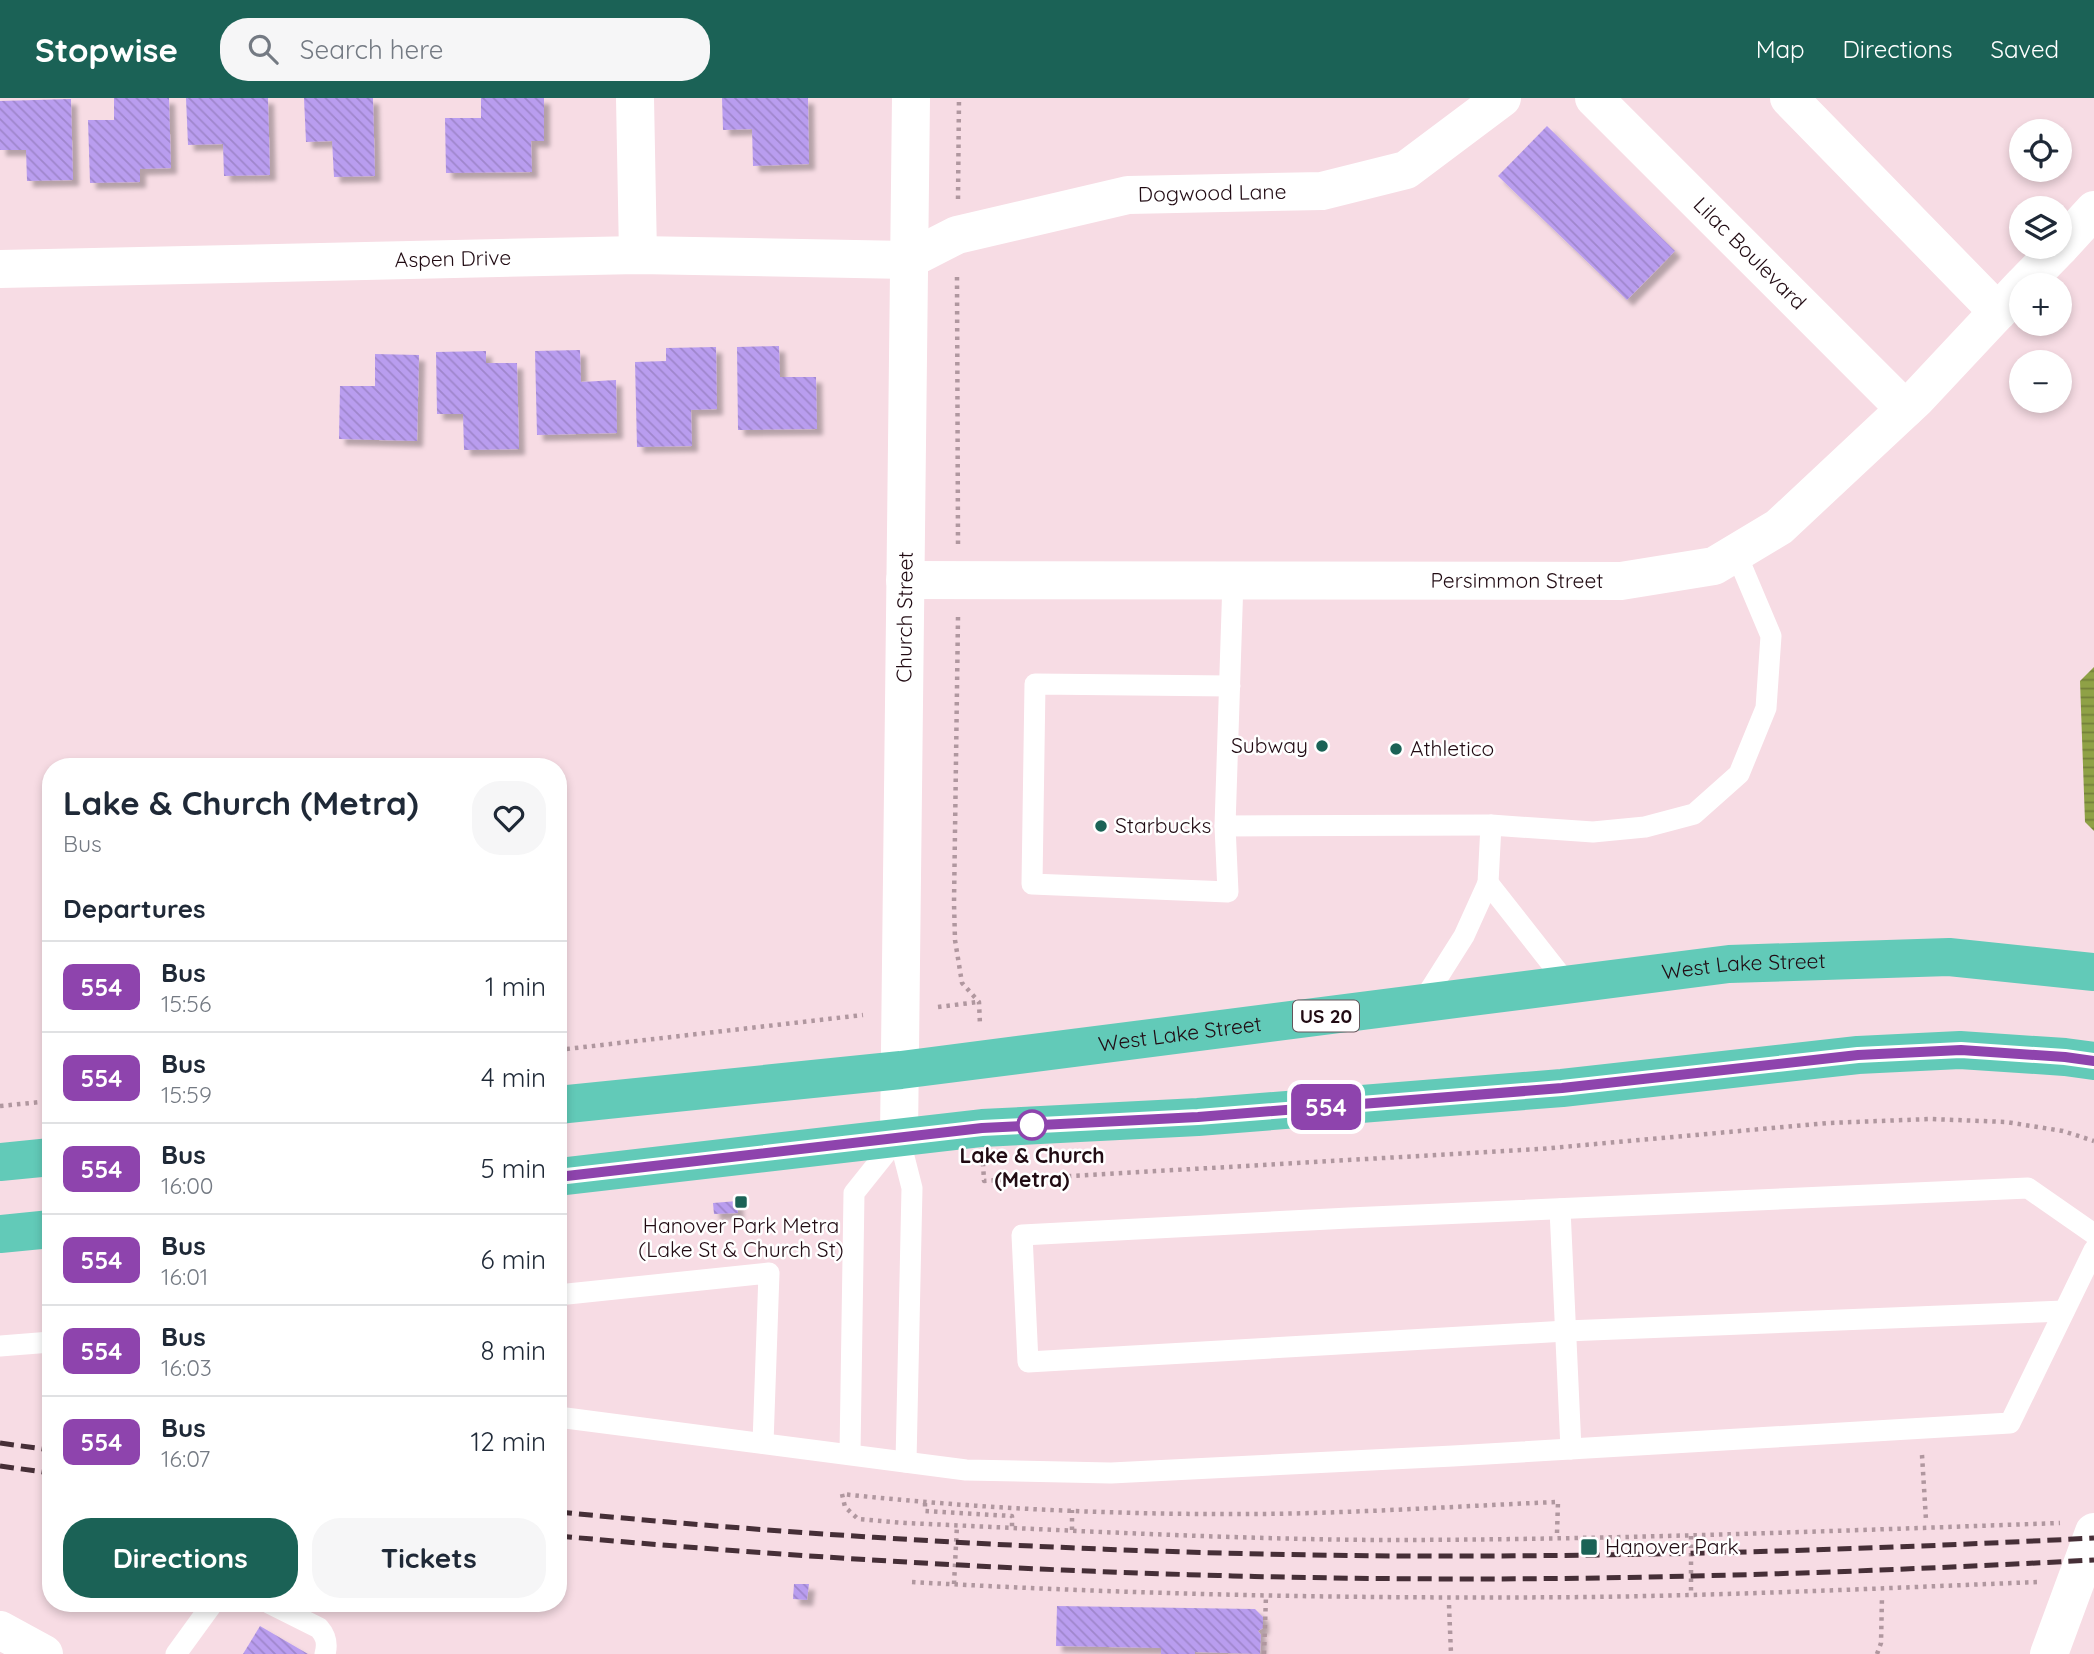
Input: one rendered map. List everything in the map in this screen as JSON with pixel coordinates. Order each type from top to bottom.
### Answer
[{"type":"highway","name":"West Lake Street","points":[[567,1104],[901,1070],[1729,964],[1949,957],[2094,972]]},
{"type":"highway","points":[[567,1176],[982,1128],[1198,1117],[1562,1088],[1858,1055],[1961,1050],[2094,1061]]},
{"type":"highway","points":[[0,1162],[42,1158]]},
{"type":"highway","points":[[0,1234],[42,1230]]},
{"type":"street","points":[[635,98],[638,255]]},
{"type":"street","name":"Church Street","points":[[899,1137],[911,98]]},
{"type":"street","name":"Dogwood Lane","points":[[908,260],[957,234],[1128,195],[1322,191],[1406,170],[1502,98]]},
{"type":"street","name":"Lilac Boulevard","points":[[1594,98],[1905,409]]},
{"type":"street","points":[[1789,98],[2009,291]]},
{"type":"street","name":"Persimmon Street","points":[[2072,234],[2094,210]]},
{"type":"street","name":"Aspen Drive","points":[[0,269],[638,255],[908,260]]},
{"type":"street","name":"Persimmon Street","points":[[2035,273],[2048,259]]},
{"type":"street","name":"Persimmon Street","points":[[905,580],[1621,581],[1714,566],[1779,527],[1905,409],[2009,300]]},
{"type":"street","points":[[2049,1654],[2081,1527]]},
{"type":"street","points":[[0,1630],[44,1654]]},
{"type":"lane","points":[[1226,826],[1491,825],[1592,832],[1645,827],[1694,814],[1740,774],[1766,708],[1771,636],[1736,553]]},
{"type":"lane","points":[[1230,686],[1035,684],[1032,884],[1228,892],[1226,826],[1230,686],[1233,580]]},
{"type":"lane","points":[[1421,1004],[1464,936],[1488,883],[1491,825]]},
{"type":"lane","points":[[1488,883],[1569,986]]},
{"type":"lane","points":[[850,1453],[854,1193],[899,1137]]},
{"type":"lane","points":[[899,1137],[912,1188],[906,1462]]},
{"type":"lane","points":[[2064,1311],[1566,1331],[1028,1362],[1022,1236],[2028,1188],[2094,1234]]},
{"type":"lane","points":[[1560,1209],[1570,1449]]},
{"type":"lane","points":[[567,1418],[974,1470],[1111,1473],[2010,1423],[2094,1250]]},
{"type":"lane","points":[[567,1295],[769,1273],[763,1443]]},
{"type":"lane","points":[[0,1346],[42,1343]]},
{"type":"lane","points":[[176,1654],[206,1612]]},
{"type":"lane","points":[[288,1612],[319,1628],[325,1635],[325,1654]]},
{"type":"path","points":[[567,1049],[823,1020]]},
{"type":"path","points":[[0,1106],[42,1102]]},
{"type":"path","points":[[984,1181],[1539,1149],[1828,1123],[1930,1119],[2006,1122],[2063,1131],[2094,1141]]},
{"type":"path","points":[[1924,1491],[1926,1520]]},
{"type":"path","points":[[1557,1533],[1558,1502],[1264,1514],[1152,1514],[925,1503],[842,1494],[845,1507],[858,1518],[1200,1536],[1379,1540],[1566,1539],[1978,1526],[2081,1527]]},
{"type":"path","points":[[925,1503],[925,1511],[1012,1516],[1012,1528]]},
{"type":"path","points":[[1072,1510],[1072,1531]]},
{"type":"path","points":[[954,1584],[957,1525]]},
{"type":"path","points":[[1691,1536],[1691,1595]]},
{"type":"path","points":[[912,1582],[1073,1591],[1463,1597],[1691,1595],[2038,1582]]},
{"type":"path","points":[[1264,1654],[1266,1596]]},
{"type":"path","points":[[1877,1654],[1881,1643],[1882,1596]]},
{"type":"path","points":[[1449,1605],[1451,1654]]},
{"type":"shaded area","points":[[2094,667],[2094,831],[2085,822],[2080,681]]},
{"type":"building","points":[[114,98],[169,98],[171,168],[140,169],[140,182],[90,183],[88,120],[114,120]]},
{"type":"building","points":[[186,98],[268,98],[270,175],[224,176],[223,144],[188,145]]},
{"type":"building","points":[[304,98],[373,98],[375,176],[334,177],[332,141],[306,142]]},
{"type":"building","points":[[481,98],[544,98],[544,141],[531,141],[532,172],[446,173],[445,118],[481,118]]},
{"type":"building","points":[[722,98],[808,98],[809,164],[753,166],[752,129],[723,130]]},
{"type":"building","points":[[71,99],[73,180],[27,181],[26,150],[0,150],[0,101]]},
{"type":"building","points":[[1547,126],[1675,251],[1627,300],[1498,176]]},
{"type":"building","points":[[779,346],[780,377],[816,377],[817,429],[738,430],[737,347]]},
{"type":"building","points":[[716,347],[717,409],[691,410],[692,446],[637,447],[635,362],[666,361],[666,348]]},
{"type":"building","points":[[580,350],[581,382],[616,380],[617,433],[537,435],[535,351]]},
{"type":"building","points":[[486,351],[486,363],[517,363],[519,449],[464,450],[463,414],[437,414],[436,352]]},
{"type":"building","points":[[375,354],[419,355],[417,441],[339,439],[340,386],[375,386]]},
{"type":"building","points":[[737,1201],[738,1213],[714,1214],[713,1203]]},
{"type":"building","points":[[794,1584],[809,1584],[807,1600],[793,1599]]},
{"type":"building","points":[[1057,1606],[1255,1609],[1263,1617],[1263,1628],[1258,1631],[1261,1635],[1260,1654],[1161,1654],[1161,1648],[1056,1646]]},
{"type":"building","points":[[260,1626],[308,1654],[243,1654]]},
{"type":"railway","points":[[0,1443],[42,1449]]},
{"type":"railway","points":[[0,1466],[42,1472]]},
{"type":"railway","points":[[567,1513],[873,1537],[1294,1555],[1660,1554],[2094,1538]]},
{"type":"railway","points":[[567,1537],[841,1558],[1267,1577],[1551,1579],[2094,1560]]},
{"type":"bus line","name":"554","points":[[567,1176],[982,1128],[1198,1117],[1562,1088],[1858,1055],[1961,1050],[2094,1061]]},
{"type":"place","name":"Subway","points":[[1322,746]]},
{"type":"place","name":"Athletico","points":[[1396,749]]},
{"type":"place","name":"Starbucks","points":[[1101,826]]},
{"type":"place","name":"Lake & Church (Metra)","points":[[1032,1125]]},
{"type":"place","name":"Hanover Park Metra (Lake St & Church St)","points":[[741,1202]]},
{"type":"place","name":"Hanover Park","points":[[1589,1547]]}]
